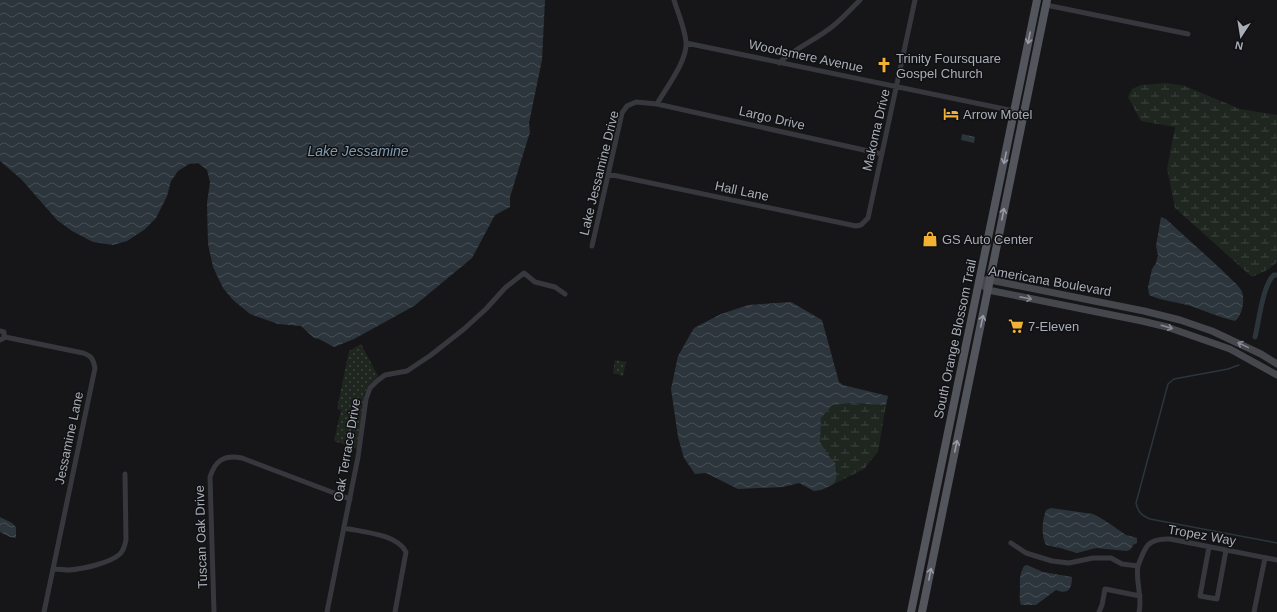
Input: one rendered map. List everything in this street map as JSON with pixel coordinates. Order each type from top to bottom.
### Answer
[{"type":"main road","name":"South Orange Blossom Trail","points":[[912,612],[1037,0]]},
{"type":"main road","name":"South Orange Blossom Trail","points":[[922,612],[1041,28],[1045,2]]},
{"type":"main road","points":[[1034,12],[1038,16],[1041,28]]},
{"type":"main road","name":"Americana Boulevard","points":[[979,281],[990,280],[1144,311],[1180,320],[1212,331],[1261,354],[1277,364]]},
{"type":"main road","name":"Americana Boulevard","points":[[979,281],[988,290],[1167,327],[1230,349],[1277,375]]},
{"type":"main road","points":[[933,508],[933,520],[939,529]]},
{"type":"street","points":[[656,104],[682,61],[686,43],[674,0]]},
{"type":"street","points":[[779,62],[789,53],[803,46],[832,27],[860,0]]},
{"type":"street","name":"Makoma Drive","points":[[868,218],[915,0]]},
{"type":"street","points":[[1045,2],[1188,34]]},
{"type":"street","name":"Woodsmere Avenue","points":[[686,43],[1014,111]]},
{"type":"street","name":"Lake Jessamine Drive","points":[[592,246],[622,113],[627,106],[636,102],[656,104]]},
{"type":"street","name":"Largo Drive","points":[[656,104],[882,154]]},
{"type":"street","name":"Hall Lane","points":[[608,174],[856,226],[860,225],[868,218]]},
{"type":"street","name":"Oak Terrace Drive","points":[[327,612],[358,457],[366,399],[370,388],[385,375],[407,371],[431,355],[464,330],[505,288],[524,273],[534,282],[555,287],[565,294]]},
{"type":"street","points":[[1077,308],[1079,298]]},
{"type":"street","points":[[1142,321],[1144,311]]},
{"type":"street","name":"Jessamine Lane","points":[[0,331],[4,332],[2,338],[83,353],[93,359],[95,368],[44,612]]},
{"type":"street","name":"Tuscan Oak Drive","points":[[214,612],[210,477],[213,468],[219,461],[227,457],[234,456],[242,458],[350,499]]},
{"type":"street","points":[[54,569],[69,570],[84,568],[113,558],[121,553],[125,547],[126,540],[125,474]]},
{"type":"street","points":[[344,528],[386,537],[403,546],[406,552],[395,612]]},
{"type":"street","name":"Tropez Way","points":[[1138,566],[1145,548],[1153,541],[1161,539],[1170,539],[1277,560]]},
{"type":"street","points":[[1011,543],[1026,553],[1052,561],[1068,563],[1093,558],[1111,558],[1122,564],[1138,566],[1136,572],[1140,596],[1138,612]]},
{"type":"street","points":[[1209,547],[1200,596],[1217,599],[1226,550]]},
{"type":"street","points":[[1254,612],[1265,558]]},
{"type":"street","points":[[1098,612],[1102,605],[1105,590],[1140,596]]},
{"type":"green space","points":[[1167,83],[1185,86],[1240,109],[1277,115],[1277,262],[1269,269],[1252,277],[1175,208],[1167,169],[1175,127],[1141,121],[1128,97],[1132,89],[1141,85]]},
{"type":"green space","points":[[361,344],[378,376],[368,386],[364,395],[357,449],[334,441],[341,410],[337,409],[349,351]]},
{"type":"green space","points":[[615,360],[626,362],[623,376],[613,373]]},
{"type":"green space","points":[[852,403],[886,405],[878,452],[864,469],[830,486],[835,480],[837,474],[834,463],[822,447],[820,441],[821,419],[824,413],[832,405]]},
{"type":"water","name":"Lake Jessamine","points":[[0,0],[545,0],[542,60],[529,123],[530,132],[510,197],[510,207],[495,215],[472,258],[414,306],[354,339],[334,347],[314,338],[301,326],[278,324],[250,314],[233,300],[223,288],[213,267],[208,244],[207,203],[210,182],[207,170],[198,163],[189,164],[178,171],[171,181],[167,196],[156,218],[144,230],[127,241],[113,245],[93,242],[72,231],[57,220],[21,179],[0,161]]},
{"type":"water","points":[[962,134],[975,137],[974,143],[961,140]]},
{"type":"water","points":[[1161,217],[1166,219],[1239,287],[1242,293],[1243,302],[1240,315],[1235,321],[1191,306],[1149,295],[1148,287],[1152,269],[1156,263],[1158,255],[1156,246]]},
{"type":"water","points":[[791,302],[822,320],[839,382],[843,385],[888,396],[886,405],[852,403],[832,405],[821,418],[820,442],[835,463],[837,475],[835,482],[821,490],[814,491],[799,483],[783,487],[738,489],[706,473],[695,474],[684,458],[678,437],[671,389],[678,356],[694,328],[721,314],[748,305]]},
{"type":"water","points":[[1051,508],[1093,514],[1126,535],[1137,538],[1137,543],[1127,551],[1096,548],[1077,553],[1046,545],[1043,537],[1043,523],[1046,510]]},
{"type":"water","points":[[0,517],[12,523],[16,527],[16,538],[0,532]]},
{"type":"water","points":[[1027,565],[1043,572],[1072,577],[1070,588],[1064,592],[1056,590],[1036,605],[1021,605],[1020,578],[1024,566]]},
{"type":"waterway","points":[[1255,337],[1264,294],[1270,280],[1274,275],[1277,275]]},
{"type":"waterway","points":[[1239,365],[1228,369],[1174,379],[1168,384],[1136,503],[1140,513],[1150,519],[1277,543]]},
{"type":"place","name":"Trinity Foursquare Gospel Church","points":[[884,65]]},
{"type":"place","name":"Arrow Motel","points":[[951,114]]},
{"type":"place","name":"GS Auto Center","points":[[930,239]]},
{"type":"place","name":"7-Eleven","points":[[1016,326]]}]
